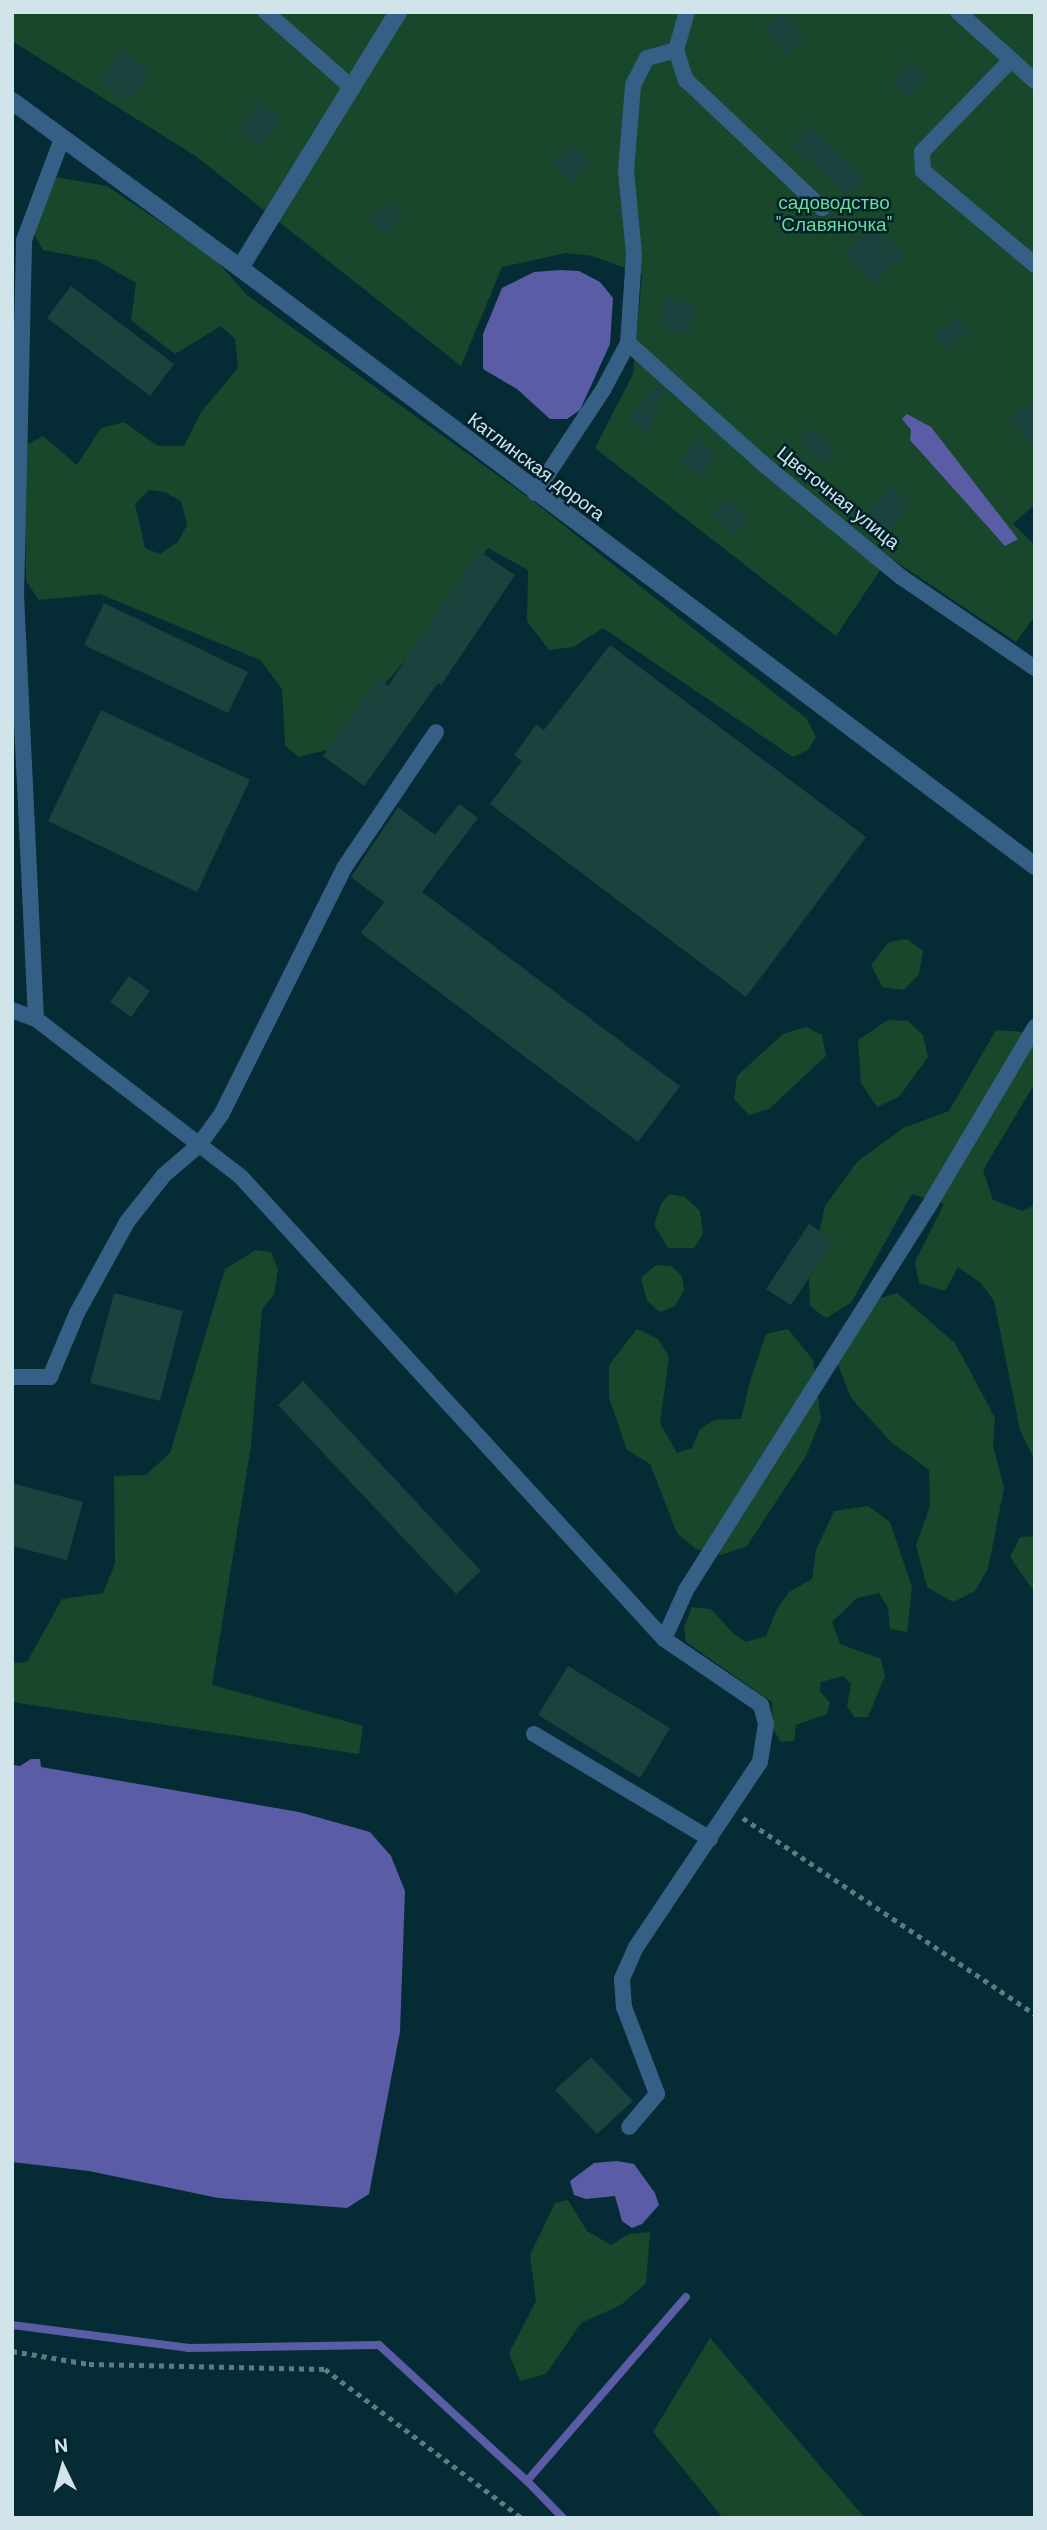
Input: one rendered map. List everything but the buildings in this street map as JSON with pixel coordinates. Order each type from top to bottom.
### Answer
[{"type":"street","points":[[240,268],[398,12]]},
{"type":"street","name":"Катлинская дорога","points":[[12,101],[240,268],[535,493],[1035,866]]},
{"type":"lane","points":[[266,12],[350,86]]},
{"type":"lane","points":[[687,12],[676,50],[686,80],[822,208]]},
{"type":"lane","points":[[958,12],[1035,81]]},
{"type":"lane","points":[[535,493],[603,390],[628,344],[634,254],[626,171],[633,85],[647,58],[676,50]]},
{"type":"lane","points":[[1011,60],[922,152],[923,171],[1035,265]]},
{"type":"lane","points":[[36,1019],[16,597],[24,240],[62,139]]},
{"type":"lane","name":"Цветочная улица","points":[[628,344],[761,463],[901,577],[1035,668]]},
{"type":"lane","points":[[12,1377],[50,1377],[78,1314],[127,1222],[164,1175],[199,1144],[222,1114],[344,868],[436,733]]},
{"type":"lane","points":[[12,1010],[36,1019],[241,1177],[664,1639],[761,1705],[766,1724],[760,1762],[636,1947],[622,1979],[624,2007],[657,2094],[629,2127]]},
{"type":"lane","points":[[664,1639],[686,1590],[927,1209],[1035,1027]]},
{"type":"lane","points":[[534,1734],[710,1839]]},
{"type":"path","points":[[731,1809],[1035,2014]]},
{"type":"path","points":[[12,2351],[89,2364],[325,2369],[522,2518]]},
{"type":"green space","name":"садоводство \"Славяночка\"","points":[[12,12],[1035,12],[1035,504],[1013,524],[1035,545],[1035,616],[1016,642],[889,557],[836,636],[595,448],[633,374],[642,274],[592,256],[566,253],[502,267],[461,366],[197,157],[12,41]]},
{"type":"green space","points":[[56,177],[107,186],[214,258],[247,295],[532,500],[807,719],[816,737],[808,750],[793,757],[603,628],[573,647],[549,650],[527,621],[528,570],[488,548],[430,632],[327,750],[298,757],[285,745],[282,689],[260,660],[100,594],[39,600],[26,581],[24,446],[43,436],[77,465],[101,428],[124,422],[158,446],[184,446],[201,412],[238,368],[235,339],[221,326],[175,354],[131,320],[136,283],[96,260],[43,250],[31,228]],"holes":[[[149,490],[164,492],[181,501],[187,525],[178,542],[160,554],[145,548],[135,504]]]},
{"type":"green space","points":[[907,939],[923,951],[919,974],[904,990],[882,987],[871,965],[889,942]]},
{"type":"green space","points":[[888,1020],[908,1021],[923,1035],[928,1057],[899,1097],[877,1107],[861,1083],[858,1040]]},
{"type":"green space","points":[[806,1027],[822,1035],[826,1056],[769,1109],[749,1115],[734,1099],[737,1076],[783,1034]]},
{"type":"green space","points":[[996,1030],[1024,1032],[1035,1047],[1035,1083],[983,1170],[993,1200],[1022,1211],[1035,1205],[1035,1461],[1020,1430],[994,1301],[981,1283],[958,1267],[945,1291],[919,1283],[915,1262],[944,1204],[912,1194],[851,1303],[826,1318],[810,1306],[809,1277],[825,1206],[857,1162],[903,1128],[949,1111]]},
{"type":"green space","points":[[669,1194],[685,1197],[700,1211],[703,1234],[694,1248],[668,1248],[654,1225],[661,1204]]},
{"type":"green space","points":[[256,1250],[271,1252],[278,1269],[274,1295],[262,1309],[251,1446],[212,1685],[363,1726],[359,1754],[12,1702],[12,1663],[27,1662],[62,1599],[103,1593],[115,1564],[114,1476],[146,1475],[170,1453],[225,1269]]},
{"type":"green space","points":[[656,1265],[671,1266],[682,1276],[684,1290],[675,1306],[660,1312],[647,1301],[641,1278]]},
{"type":"green space","points":[[897,1293],[955,1343],[995,1418],[993,1445],[1004,1488],[988,1569],[975,1591],[953,1602],[927,1587],[916,1545],[930,1506],[929,1470],[891,1442],[851,1398],[836,1359],[875,1300]]},
{"type":"green space","points":[[637,1329],[658,1339],[669,1357],[660,1423],[677,1453],[692,1448],[700,1429],[714,1420],[741,1419],[766,1334],[788,1329],[813,1360],[821,1419],[806,1456],[747,1546],[721,1555],[696,1549],[677,1533],[650,1464],[627,1450],[609,1398],[609,1365]]},
{"type":"green space","points":[[868,1506],[890,1522],[912,1587],[907,1632],[890,1629],[888,1608],[879,1593],[857,1598],[832,1622],[840,1644],[881,1659],[885,1676],[868,1717],[854,1717],[847,1706],[851,1684],[843,1676],[821,1682],[820,1691],[830,1703],[827,1714],[796,1725],[794,1741],[781,1742],[773,1729],[772,1702],[686,1642],[684,1628],[692,1607],[711,1609],[733,1633],[746,1642],[766,1636],[777,1609],[789,1592],[812,1579],[816,1550],[834,1511]]},
{"type":"green space","points":[[1035,1536],[1035,1593],[1010,1557],[1020,1537]]},
{"type":"green space","points":[[568,2200],[587,2231],[611,2245],[629,2234],[650,2232],[646,2283],[621,2305],[581,2323],[546,2374],[520,2381],[509,2353],[536,2301],[530,2255],[555,2203]]},
{"type":"green space","points":[[710,2338],[865,2518],[723,2518],[653,2432]]},
{"type":"shaded area","points":[[579,271],[600,282],[613,298],[610,344],[580,410],[567,419],[550,419],[517,389],[483,369],[483,334],[502,288],[534,272]]},
{"type":"shaded area","points":[[907,414],[931,427],[1018,539],[1005,546],[910,440],[911,430],[902,419]]},
{"type":"shaded area","points":[[31,1759],[40,1759],[41,1767],[299,1812],[370,1832],[391,1856],[405,1891],[400,2032],[369,2194],[347,2208],[218,2198],[89,2171],[12,2162],[12,1765],[20,1766]]},
{"type":"shaded area","points":[[617,2161],[634,2164],[655,2193],[659,2205],[642,2224],[632,2228],[622,2221],[615,2196],[586,2199],[574,2195],[570,2181],[594,2163]]},
{"type":"waterway","points":[[527,2481],[686,2297]]},
{"type":"waterway","points":[[12,2325],[188,2348],[379,2345],[527,2481],[563,2518]]}]
